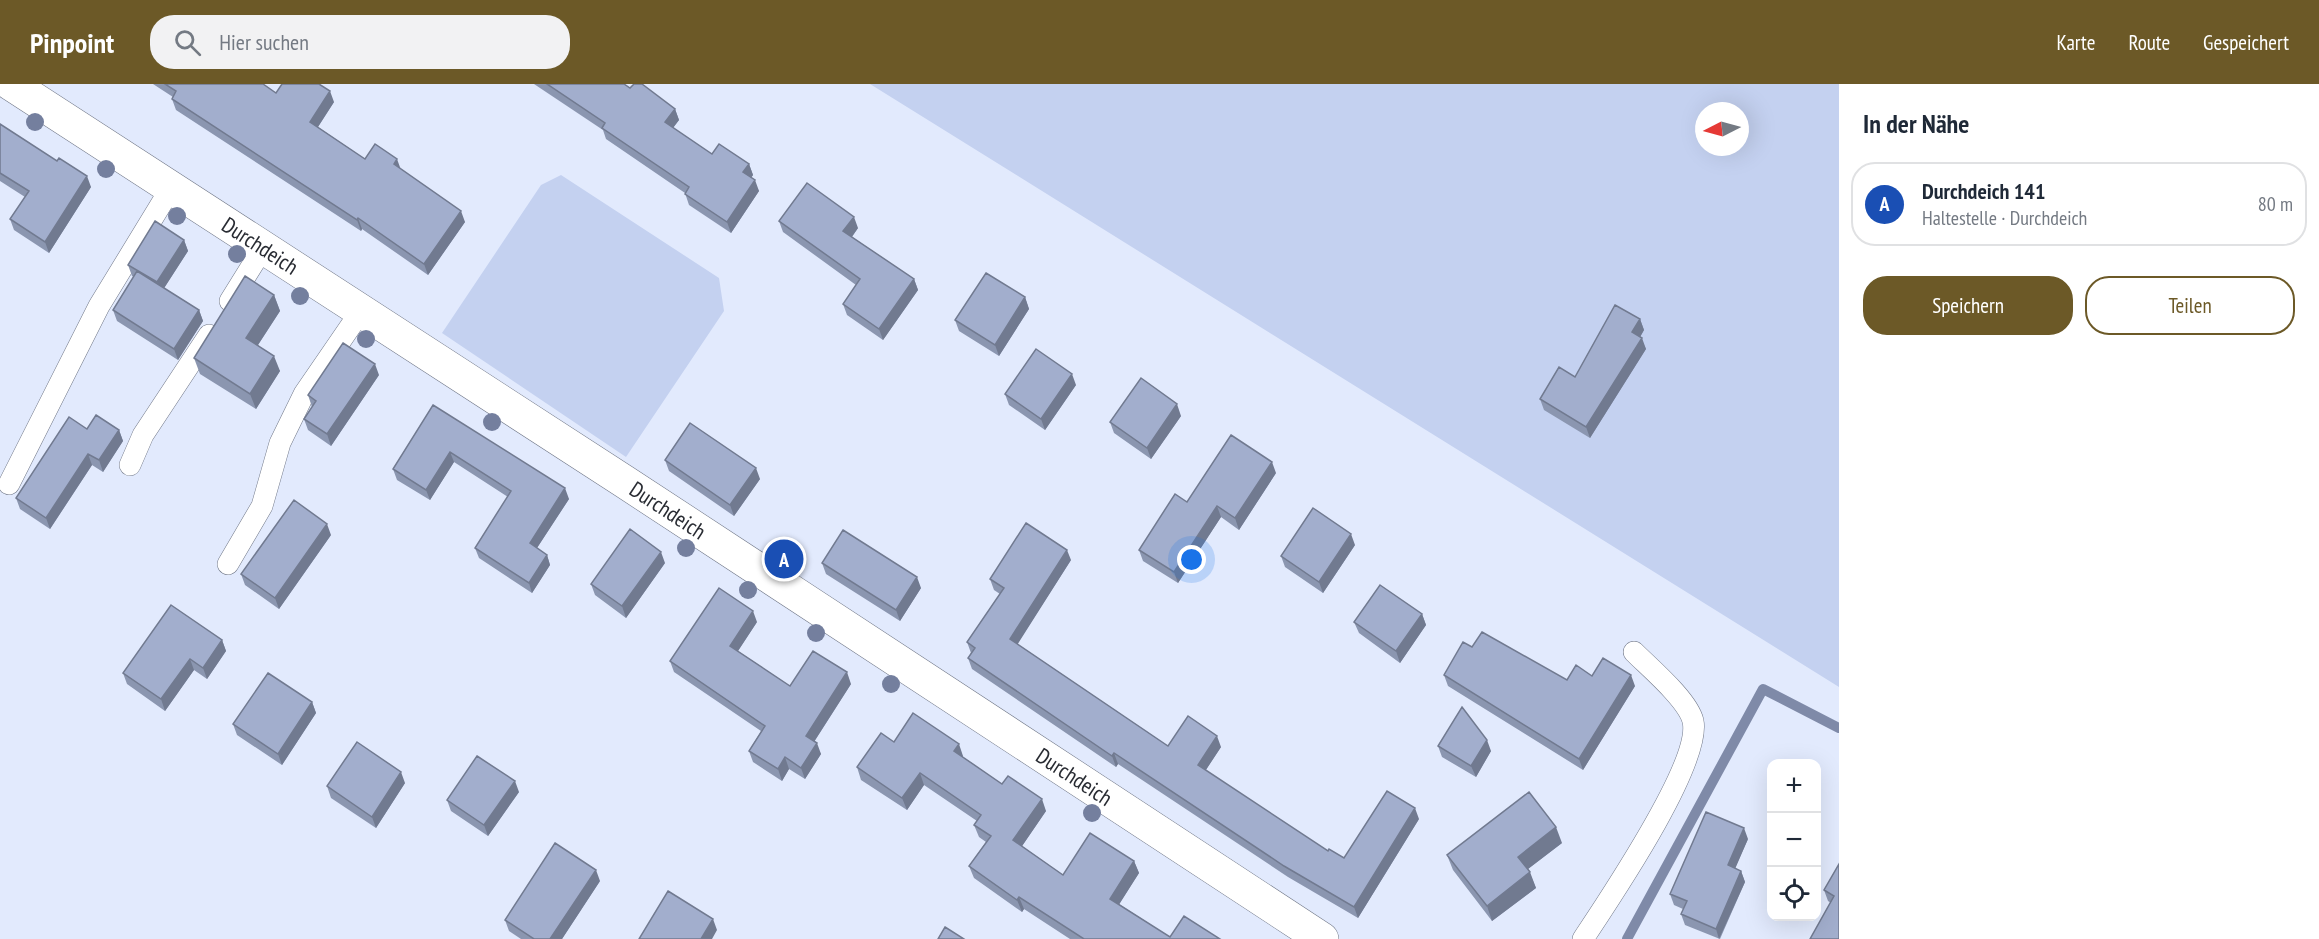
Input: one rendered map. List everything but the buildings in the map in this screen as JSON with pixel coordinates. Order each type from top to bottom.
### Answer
[{"type":"street","name":"Durchdeich","points":[[11,84],[361,311],[1307,935]]},
{"type":"lane","points":[[9,484],[99,306],[171,188]]},
{"type":"lane","points":[[130,465],[143,435],[178,386],[263,248]]},
{"type":"lane","points":[[228,564],[262,506],[280,442],[304,394],[361,311]]},
{"type":"lane","points":[[1583,939],[1648,834],[1681,773],[1691,746],[1693,722],[1686,707],[1634,652]]},
{"type":"shaded area","points":[[870,84],[1839,84],[1839,687]]},
{"type":"shaded area","points":[[561,175],[719,278],[724,311],[626,457],[442,333],[541,185]]},
{"type":"waterway","points":[[1627,939],[1763,689],[1839,728]]},
{"type":"place","name":"Durchdeich 141","points":[[784,559]]}]
